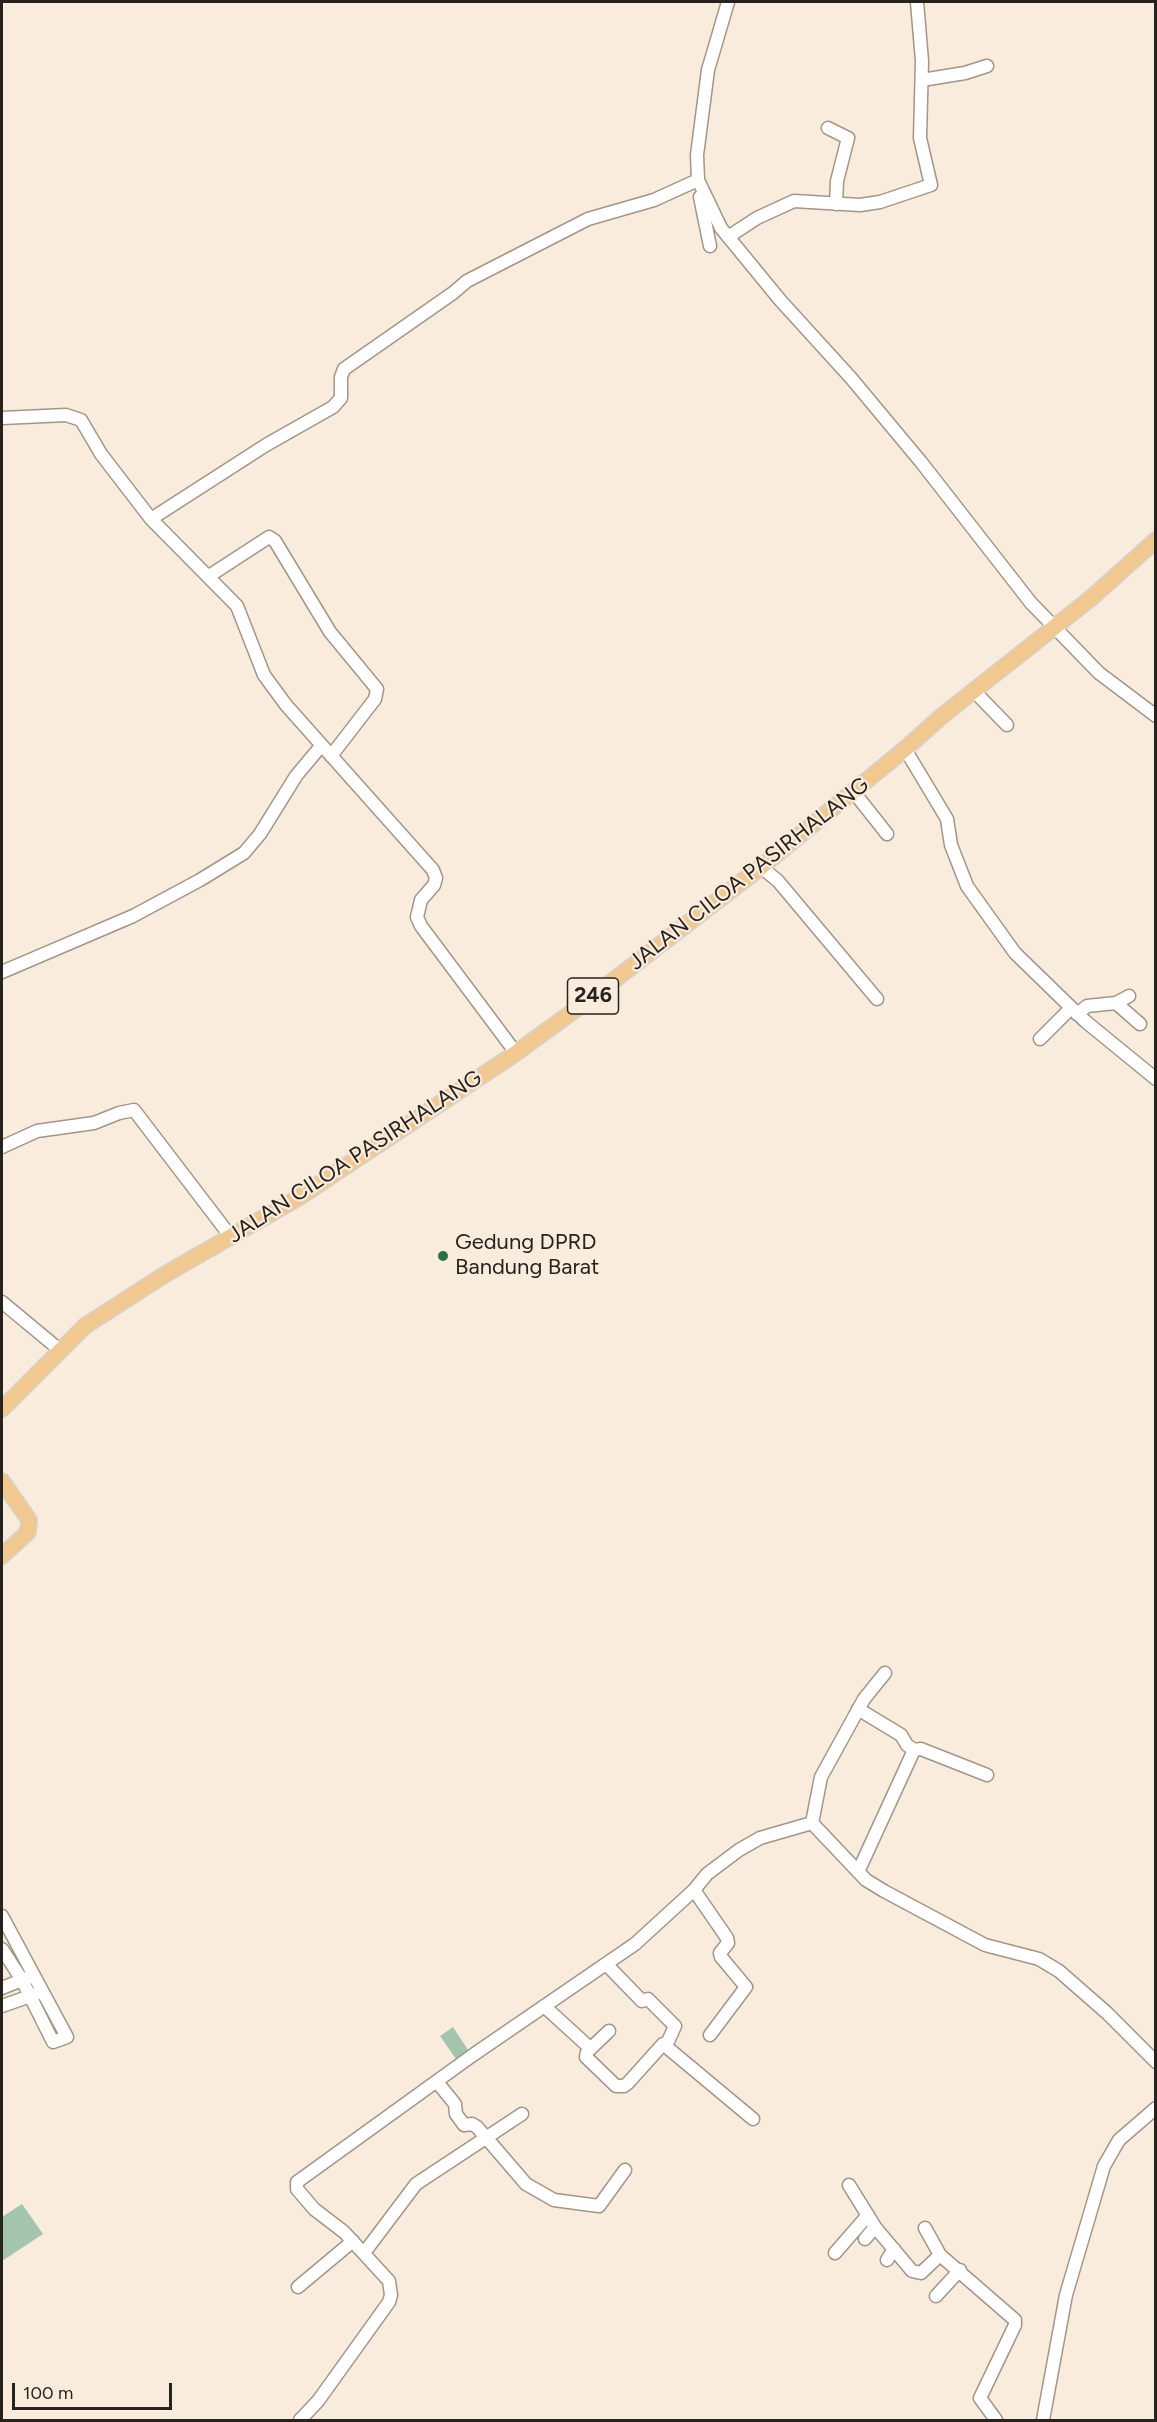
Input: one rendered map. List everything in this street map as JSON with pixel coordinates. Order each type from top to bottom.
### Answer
[{"type":"main road","name":"JALAN CILOA PASIRHALANG","points":[[2,1409],[85,1326],[164,1275],[298,1198],[516,1053],[762,867],[974,691],[1054,628],[1155,540]]},
{"type":"main road","points":[[2,1481],[27,1515],[29,1527],[23,1538],[2,1556]]},
{"type":"street","points":[[710,246],[700,199],[697,154],[708,70],[728,2]]},
{"type":"street","points":[[728,237],[757,218],[785,204],[809,200],[836,204],[880,202],[931,185],[920,138],[922,80],[917,2]]},
{"type":"street","points":[[922,80],[965,74],[987,66]]},
{"type":"street","points":[[828,128],[848,138],[837,182],[836,204]]},
{"type":"street","points":[[699,185],[728,237],[907,446],[1031,603],[1099,673],[1155,716]]},
{"type":"street","points":[[151,519],[266,445],[333,407],[341,399],[341,377],[345,369],[453,293],[466,281],[588,219],[699,185]]},
{"type":"street","points":[[2,418],[74,416],[81,420],[101,454],[151,519],[237,606],[264,675],[321,746],[433,870],[436,878],[434,885],[422,900],[417,916],[421,927],[516,1053]]},
{"type":"street","points":[[209,576],[269,537],[275,541],[330,632],[377,689],[375,699],[331,756]]},
{"type":"street","points":[[974,691],[1007,725]]},
{"type":"street","points":[[2,972],[133,916],[244,853],[260,834],[296,776],[321,746]]},
{"type":"street","points":[[905,749],[947,819],[951,844],[967,886],[1015,953],[1074,1011],[1155,1079]]},
{"type":"street","points":[[853,791],[887,834]]},
{"type":"street","points":[[762,867],[778,881],[877,999]]},
{"type":"street","points":[[1041,1039],[1074,1011],[1095,1004],[1116,1003],[1129,996]]},
{"type":"street","points":[[1116,1003],[1140,1024]]},
{"type":"street","points":[[2,1147],[37,1131],[94,1123],[134,1110],[231,1237]]},
{"type":"street","points":[[2,1302],[61,1352]]},
{"type":"street","points":[[812,1823],[821,1777],[868,1692],[885,1673]]},
{"type":"street","points":[[858,1709],[901,1735],[907,1745],[914,1750],[921,1749],[987,1775]]},
{"type":"street","points":[[858,1872],[914,1750]]},
{"type":"street","points":[[812,1823],[866,1880],[884,1891],[986,1945],[1039,1959],[1059,1971],[1107,2013],[1155,2062]]},
{"type":"street","points":[[300,2421],[389,2302],[388,2282],[353,2241],[314,2209],[297,2189],[297,2182],[653,1929],[694,1890],[707,1874],[752,1842],[812,1823]]},
{"type":"street","points":[[694,1890],[727,1938],[728,1943],[720,1953],[721,1957],[746,1986],[710,2035]]},
{"type":"street","points":[[2,1916],[28,1978],[29,1996],[53,2042],[67,2037],[43,1992],[28,1978],[2,1949]]},
{"type":"street","points":[[606,1964],[642,2001],[648,1999],[675,2026],[666,2046]]},
{"type":"street","points":[[2,1988],[28,1978]]},
{"type":"street","points":[[2,2006],[43,1992]]},
{"type":"street","points":[[544,2006],[590,2048]]},
{"type":"street","points":[[609,2031],[586,2052],[587,2060],[619,2087],[628,2083],[662,2045],[753,2119]]},
{"type":"street","points":[[437,2082],[455,2104],[456,2114],[464,2125],[472,2124],[526,2184],[554,2200],[599,2206],[626,2170]]},
{"type":"street","points":[[1043,2421],[1066,2295],[1104,2166],[1119,2140],[1155,2108]]},
{"type":"street","points":[[364,2253],[416,2184],[453,2157],[522,2114]]},
{"type":"street","points":[[849,2185],[890,2255],[918,2273],[940,2254]]},
{"type":"street","points":[[835,2253],[868,2215]]},
{"type":"street","points":[[865,2239],[875,2227]]},
{"type":"street","points":[[925,2228],[940,2254],[1015,2320],[1011,2334],[980,2398],[996,2421]]},
{"type":"street","points":[[298,2287],[353,2241]]},
{"type":"street","points":[[936,2296],[960,2271]]},
{"type":"green space","points":[[453,2027],[470,2053],[458,2062],[440,2036]]},
{"type":"green space","points":[[22,2204],[43,2234],[2,2261],[2,2217]]},
{"type":"place","name":"Gedung DPRD Bandung Barat","points":[[443,1256]]}]
